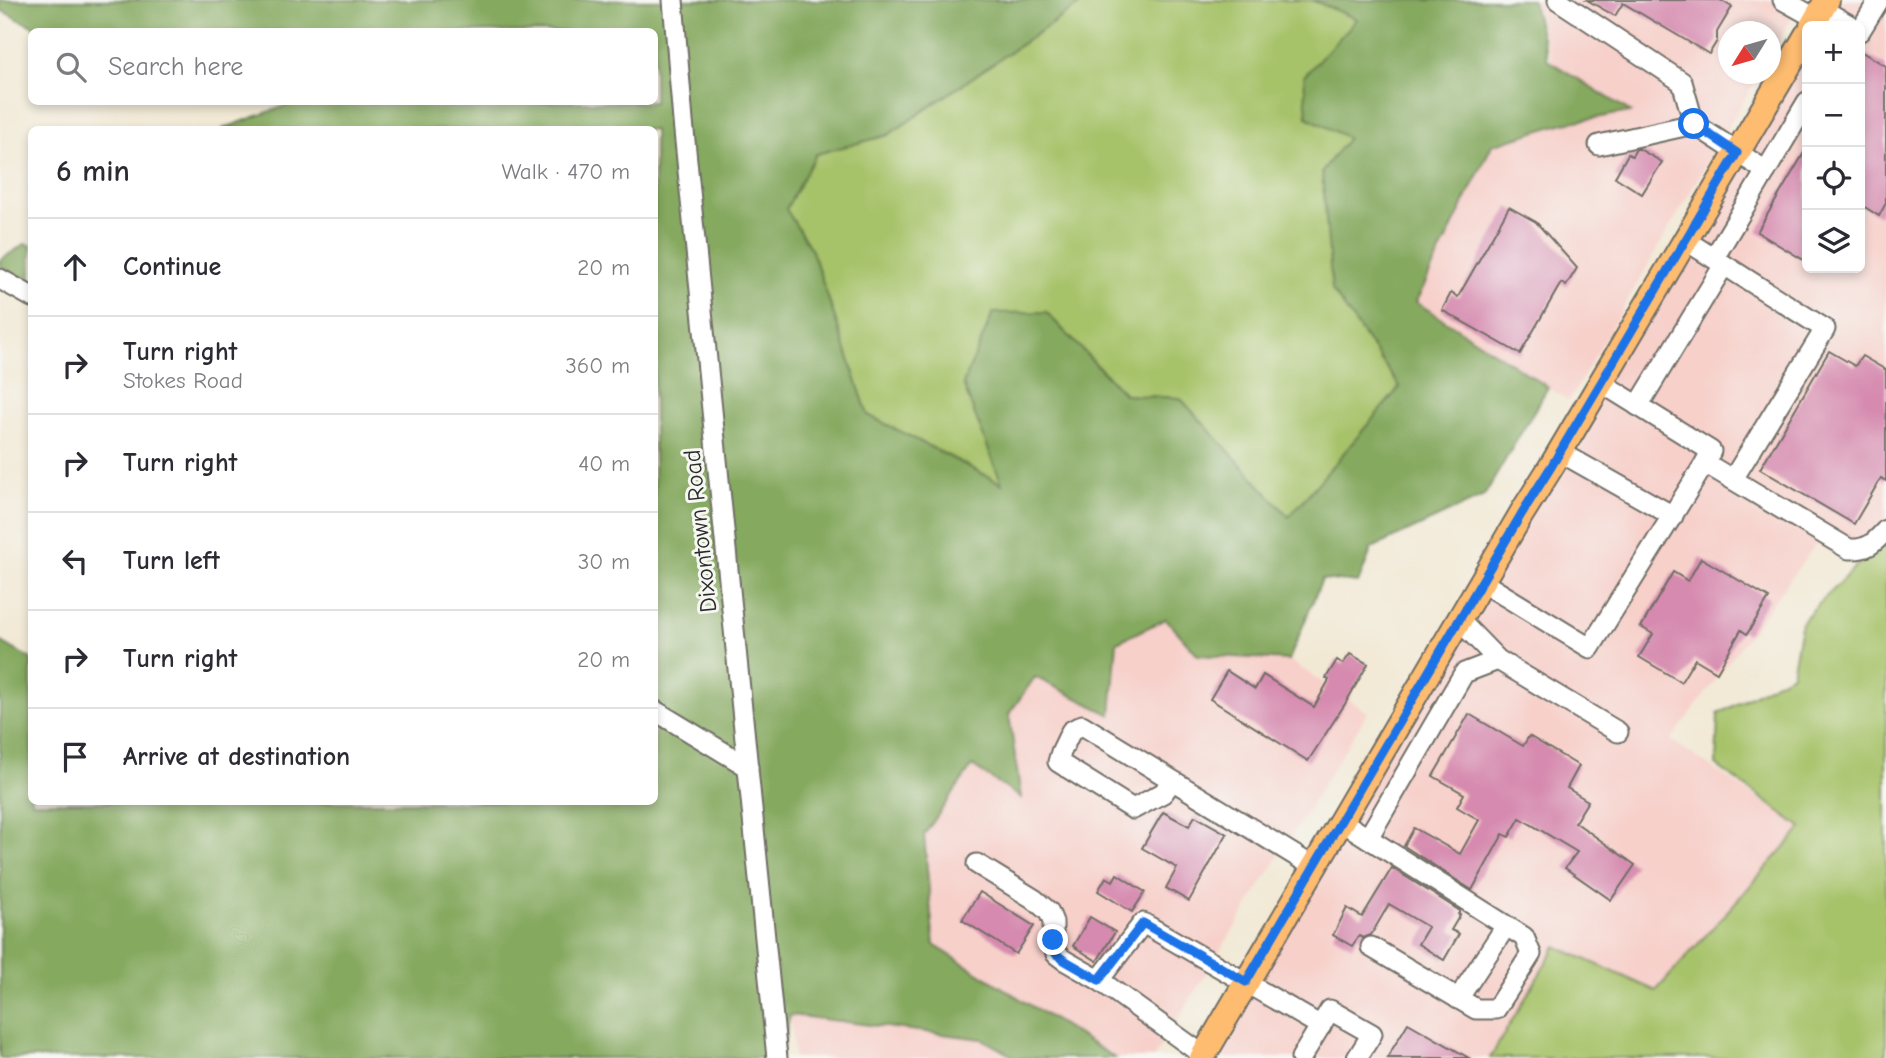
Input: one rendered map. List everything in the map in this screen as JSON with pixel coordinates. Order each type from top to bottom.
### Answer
[{"type":"main road","points":[[1203,1057],[1817,18]]},
{"type":"street","name":"Dixontown Road","points":[[673,0],[777,1058]]},
{"type":"street","points":[[1558,0],[1682,82],[1694,124],[1766,171]]},
{"type":"street","points":[[1783,0],[1817,18]]},
{"type":"street","points":[[1865,23],[1879,0]]},
{"type":"street","points":[[1638,406],[1802,110]]},
{"type":"street","points":[[1599,145],[1694,124]]},
{"type":"street","points":[[1685,240],[1825,329],[1733,480]]},
{"type":"street","points":[[0,279],[28,295]]},
{"type":"street","points":[[1482,582],[1590,648],[1705,463],[1711,452],[1600,382]]},
{"type":"street","points":[[1560,452],[1673,516]]},
{"type":"street","points":[[1705,463],[1849,549],[1861,549],[1874,542],[1886,530]]},
{"type":"street","points":[[1459,620],[1498,660],[1618,732]]},
{"type":"street","points":[[1442,649],[1465,673]]},
{"type":"street","points":[[1368,838],[1465,673],[1498,660]]},
{"type":"street","points":[[658,712],[748,767]]},
{"type":"street","points":[[1172,781],[1163,793],[1133,809],[1058,762],[1071,731],[1082,725],[1314,867]]},
{"type":"street","points":[[1383,751],[1409,768]]},
{"type":"street","points":[[1341,821],[1524,937],[1531,954],[1496,1009],[1476,1009],[1371,947]]},
{"type":"street","points":[[977,864],[1034,899],[1049,912],[1053,922],[1056,954],[1099,980],[1203,1057]]},
{"type":"street","points":[[1099,980],[1143,923],[1321,1026]]},
{"type":"street","points":[[1458,999],[1506,926]]},
{"type":"street","points":[[1301,1058],[1330,1010],[1372,1034],[1357,1058]]},
{"type":"shaded area","points":[[1534,0],[1802,0],[1781,37],[1781,21],[1718,21],[1718,84],[1753,84],[1569,401],[1416,302],[1492,145],[1564,123],[1630,112],[1552,62]]},
{"type":"shaded area","points":[[1827,0],[1886,0],[1886,535],[1856,565],[1816,544],[1671,740],[1802,828],[1656,991],[1556,946],[1490,1058],[1202,1058],[1778,84],[1781,84],[1781,79],[1802,43],[1802,273],[1865,273],[1865,21],[1815,21]]},
{"type":"shaded area","points":[[1166,619],[1198,655],[1289,660],[1368,712],[1154,1058],[1115,1058],[934,945],[924,835],[972,766],[1021,798],[1009,714],[1035,677]]},
{"type":"shaded area","points":[[790,1015],[982,1039],[1016,1058],[794,1058]]},
{"type":"green space","points":[[0,0],[1086,0],[888,135],[816,154],[786,209],[812,251],[868,415],[1002,484],[963,384],[993,313],[1046,312],[1125,395],[1180,398],[1289,517],[1400,387],[1332,290],[1322,171],[1348,138],[1307,117],[1304,76],[1357,19],[1312,0],[1532,0],[1548,60],[1631,112],[1564,123],[1492,145],[1416,302],[1548,387],[1484,496],[1372,548],[1358,583],[1322,579],[1289,660],[1198,655],[1166,619],[1117,642],[1111,715],[1035,677],[1009,714],[1021,798],[972,766],[924,835],[934,945],[1115,1058],[1016,1058],[982,1039],[790,1015],[781,1058],[0,1058],[0,641],[28,657],[28,805],[658,805],[658,126],[230,126],[287,105],[658,105],[658,28],[36,28],[0,10]]},
{"type":"green space","points":[[1086,0],[1312,0],[1357,19],[1349,138],[1332,290],[1400,387],[1289,518],[1180,398],[1126,395],[1046,312],[963,384],[1003,484],[868,415],[812,251],[785,209],[816,154],[888,135]]},
{"type":"green space","points":[[28,244],[28,282],[0,266],[0,260]]},
{"type":"green space","points":[[1886,535],[1886,1058],[1490,1058],[1556,946],[1656,991],[1802,828],[1716,765],[1718,714],[1792,674],[1802,621]]},
{"type":"building","points":[[1587,0],[1720,0],[1732,7],[1724,21],[1718,21],[1717,41],[1709,54],[1623,3],[1615,16]]},
{"type":"building","points":[[1865,54],[1886,66],[1886,203],[1879,216],[1865,207]]},
{"type":"building","points":[[1636,149],[1662,162],[1642,194],[1615,177],[1628,154],[1632,156]]},
{"type":"building","points":[[1802,156],[1802,259],[1757,232]]},
{"type":"building","points":[[1509,207],[1536,222],[1577,268],[1566,286],[1561,283],[1520,354],[1442,310],[1451,293],[1458,297]]},
{"type":"building","points":[[1829,351],[1855,366],[1862,356],[1886,370],[1886,481],[1881,478],[1854,524],[1760,469]]},
{"type":"building","points":[[1701,558],[1769,598],[1747,634],[1741,630],[1717,672],[1695,659],[1681,682],[1639,657],[1653,634],[1641,627],[1673,572],[1688,581]]},
{"type":"building","points":[[1350,654],[1368,664],[1308,761],[1210,699],[1227,671],[1255,689],[1263,675],[1314,707],[1337,660],[1343,664]]},
{"type":"building","points":[[1469,714],[1523,746],[1529,736],[1579,766],[1567,788],[1588,801],[1575,822],[1635,865],[1611,900],[1565,868],[1577,852],[1520,818],[1509,837],[1503,834],[1472,890],[1404,846],[1414,828],[1460,854],[1479,820],[1457,807],[1464,794],[1433,776]]},
{"type":"building","points":[[1163,812],[1189,826],[1195,816],[1227,834],[1189,901],[1166,888],[1177,868],[1142,848]]},
{"type":"building","points":[[1392,868],[1460,911],[1451,930],[1459,934],[1444,960],[1418,944],[1428,927],[1389,904],[1371,935],[1363,938],[1359,936],[1352,946],[1333,935],[1347,908],[1362,917]]},
{"type":"building","points":[[1117,874],[1145,892],[1132,912],[1098,891],[1106,877],[1113,881]]},
{"type":"building","points":[[980,892],[1034,926],[1016,954],[962,920]]},
{"type":"building","points":[[1090,917],[1115,932],[1097,961],[1073,946]]},
{"type":"building","points":[[1408,1023],[1469,1058],[1387,1058]]},
{"type":"route","points":[[1053,940],[1056,954],[1099,980],[1143,923],[1246,982],[1737,153],[1694,124]]}]
